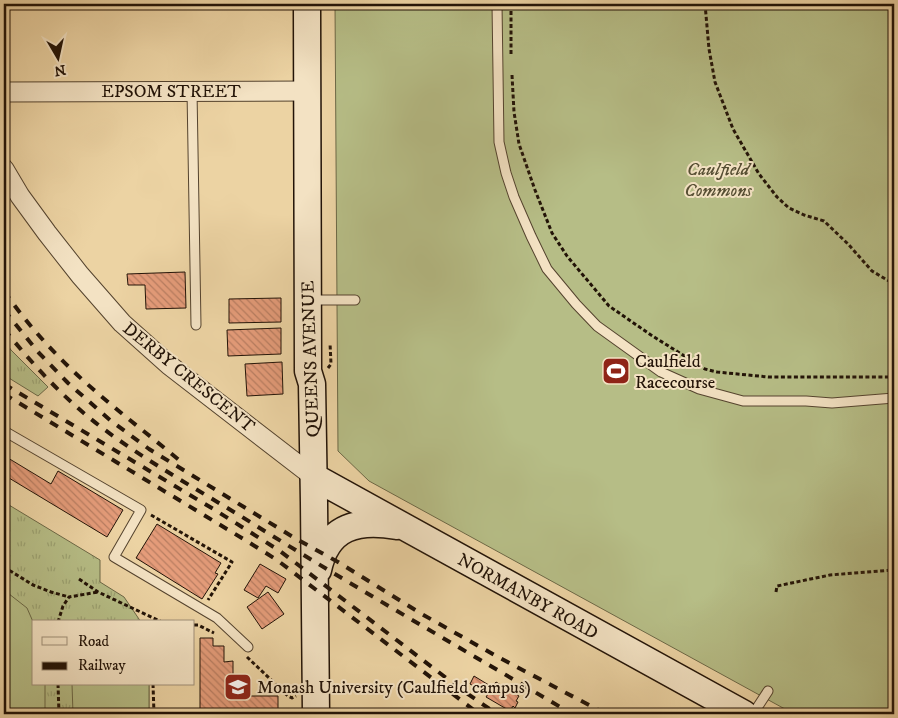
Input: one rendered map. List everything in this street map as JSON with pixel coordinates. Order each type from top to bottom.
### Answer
[{"type":"street","name":"QUEENS AVENUE","points":[[307,4],[308,371],[312,384],[316,714]]},
{"type":"street","name":"EPSOM STREET","points":[[4,92],[307,91]]},
{"type":"street","name":"DERBY CRESCENT","points":[[4,169],[20,196],[47,233],[80,275],[122,323],[169,365],[314,476]]},
{"type":"street","name":"NORMANBY ROAD","points":[[314,476],[744,714]]},
{"type":"street","points":[[315,584],[324,551],[333,539],[346,529],[368,524],[405,528]]},
{"type":"lane","points":[[497,4],[499,142],[506,173],[531,236],[548,269],[576,304],[597,326],[661,372],[698,389],[743,401],[832,402],[894,398]]},
{"type":"lane","points":[[192,91],[196,325]]},
{"type":"lane","points":[[308,300],[355,300]]},
{"type":"lane","points":[[4,431],[142,510],[114,557],[217,618],[248,647]]},
{"type":"lane","points":[[754,714],[768,691]]},
{"type":"path","points":[[511,54],[512,4]]},
{"type":"path","points":[[705,4],[709,49],[715,82],[733,129],[759,174],[789,208],[824,221],[872,271],[894,284]]},
{"type":"path","points":[[511,73],[514,112],[520,144],[552,233],[567,256],[609,306],[706,369],[716,372],[768,378],[894,377]]},
{"type":"path","points":[[330,341],[331,364]]},
{"type":"path","points":[[142,510],[232,562],[196,625]]},
{"type":"path","points":[[4,567],[33,585],[51,592],[69,596],[98,592]]},
{"type":"path","points":[[776,592],[777,586],[830,575],[894,570]]},
{"type":"path","points":[[79,578],[98,592],[158,620]]},
{"type":"path","points":[[59,620],[63,606],[69,596]]},
{"type":"path","points":[[58,686],[59,714]]},
{"type":"path","points":[[154,686],[154,714]]},
{"type":"green space","name":"Caulfield Racecourse","points":[[335,4],[894,4],[894,714],[794,714],[369,481],[338,451]]},
{"type":"green space","points":[[4,340],[11,350],[48,387],[38,396],[4,375]]},
{"type":"green space","points":[[4,502],[100,560],[100,582],[124,597],[140,620],[32,620],[32,686],[149,686],[149,714],[4,714]]},
{"type":"green space","points":[[4,590],[27,608],[32,620],[32,686],[45,686],[45,714],[4,714]]},
{"type":"green space","points":[[72,686],[149,686],[149,714],[73,714]]},
{"type":"building","points":[[185,272],[186,308],[146,309],[145,285],[128,285],[127,274]]},
{"type":"building","points":[[281,298],[281,322],[229,323],[229,299]]},
{"type":"building","points":[[281,328],[281,354],[228,356],[227,330]]},
{"type":"building","points":[[282,362],[283,394],[247,396],[245,364]]},
{"type":"building","points":[[8,458],[51,484],[58,471],[123,510],[107,537],[4,475],[4,464]]},
{"type":"building","points":[[157,524],[221,563],[215,573],[218,574],[202,599],[136,558]]},
{"type":"building","points":[[260,564],[286,579],[278,593],[266,586],[258,598],[244,590]]},
{"type":"building","points":[[268,592],[284,614],[262,629],[247,607]]},
{"type":"building","name":"Monash University (Caulfield campus)","points":[[200,638],[213,638],[213,646],[224,646],[224,662],[233,661],[233,696],[278,696],[278,714],[200,714]]},
{"type":"building","points":[[474,676],[492,687],[496,682],[519,696],[515,708],[513,706],[510,711],[486,697],[488,694],[470,684]]},
{"type":"railway","points":[[4,291],[32,327],[74,372],[185,465]]},
{"type":"railway","points":[[4,310],[39,353],[68,383],[110,420],[149,449],[420,613],[606,714]]},
{"type":"railway","points":[[4,329],[39,370],[64,395],[91,419],[123,443],[333,573],[572,714]]},
{"type":"railway","points":[[4,384],[280,551],[462,690],[497,714]]},
{"type":"railway","points":[[4,394],[277,560],[479,714]]},
{"type":"place","name":"Caulfield Racecourse","points":[[616,371]]},
{"type":"place","name":"Monash University (Caulfield campus)","points":[[238,687]]},
{"type":"park label","name":"Caulfield Commons","points":[[718,179]]}]
